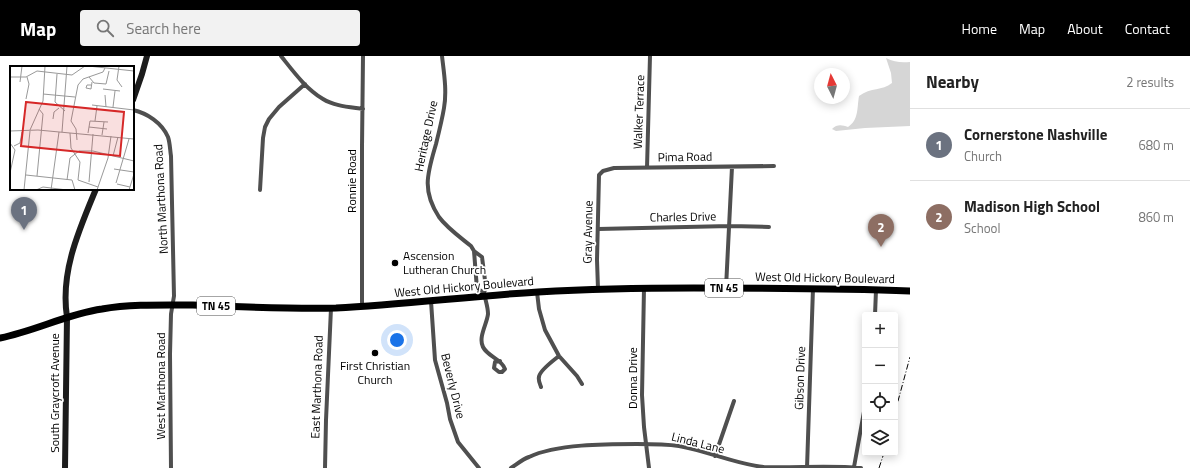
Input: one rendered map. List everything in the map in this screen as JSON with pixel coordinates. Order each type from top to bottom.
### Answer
[{"type":"main road","name":"West Old Hickory Boulevard","points":[[0,338],[67,317],[102,309],[134,306],[173,305],[331,308],[431,301],[484,294],[644,288],[813,288],[910,291]]},
{"type":"street","points":[[134,96],[145,56]]},
{"type":"street","points":[[281,56],[306,84],[323,99],[334,104],[363,109]]},
{"type":"street","name":"Ronnie Road","points":[[362,306],[363,56]]},
{"type":"street","name":"Heritage Drive","points":[[442,56],[445,82],[445,102],[429,167],[427,180],[429,193],[434,207],[443,222],[482,257],[486,288],[484,294],[488,307],[488,314],[482,341],[483,348],[493,358],[500,361]]},
{"type":"street","name":"Walker Terrace","points":[[647,168],[650,56]]},
{"type":"street","points":[[260,190],[265,127],[269,119],[279,107],[306,84]]},
{"type":"street","name":"North Marthona Road","points":[[134,110],[148,115],[155,120],[168,137],[171,156],[173,305]]},
{"type":"street","name":"Pima Road","points":[[599,175],[608,169],[774,166]]},
{"type":"street","points":[[726,288],[732,167]]},
{"type":"street","name":"Gray Avenue","points":[[598,289],[597,260],[599,175]]},
{"type":"street","name":"South Graycroft Avenue","points":[[66,468],[67,317],[65,290],[70,259],[83,219],[96,190]]},
{"type":"street","name":"Charles Drive","points":[[598,229],[730,226],[769,227]]},
{"type":"street","name":"Heritage Drive","points":[[474,251],[477,289],[484,294]]},
{"type":"street","name":"Donna Drive","points":[[644,288],[642,395],[649,468]]},
{"type":"street","name":"Gibson Drive","points":[[807,468],[813,288]]},
{"type":"street","points":[[875,312],[876,290]]},
{"type":"street","points":[[537,292],[539,309],[545,330],[559,356],[582,384]]},
{"type":"street","name":"Beverly Drive","points":[[431,301],[435,360],[450,419],[458,442],[479,468]]},
{"type":"street","name":"West Marthona Road","points":[[171,468],[170,354],[171,314],[173,305]]},
{"type":"street","name":"East Marthona Road","points":[[325,468],[331,308]]},
{"type":"street","points":[[541,386],[539,377],[540,374],[544,368],[559,356]]},
{"type":"street","points":[[715,456],[734,400]]},
{"type":"street","points":[[854,467],[862,420]]},
{"type":"street","name":"Linda Lane","points":[[511,468],[529,456],[553,450],[601,444],[678,446],[695,449],[737,462],[764,467],[861,468]]},
{"type":"shaded area","points":[[886,58],[898,62],[910,62],[910,126],[836,131],[832,129],[840,125],[848,127],[852,124],[857,113],[859,96],[868,91],[884,87],[892,83],[891,73]]},
{"type":"railway","points":[[898,401],[910,357]]},
{"type":"railway","points":[[879,468],[883,456]]},
{"type":"place","name":"Cornerstone Nashville","points":[[24,230]]},
{"type":"place","name":"Madison High School","points":[[881,247]]},
{"type":"place","name":"Ascension Lutheran Church","points":[[395,263]]},
{"type":"place","name":"First Christian Church","points":[[375,353]]}]
